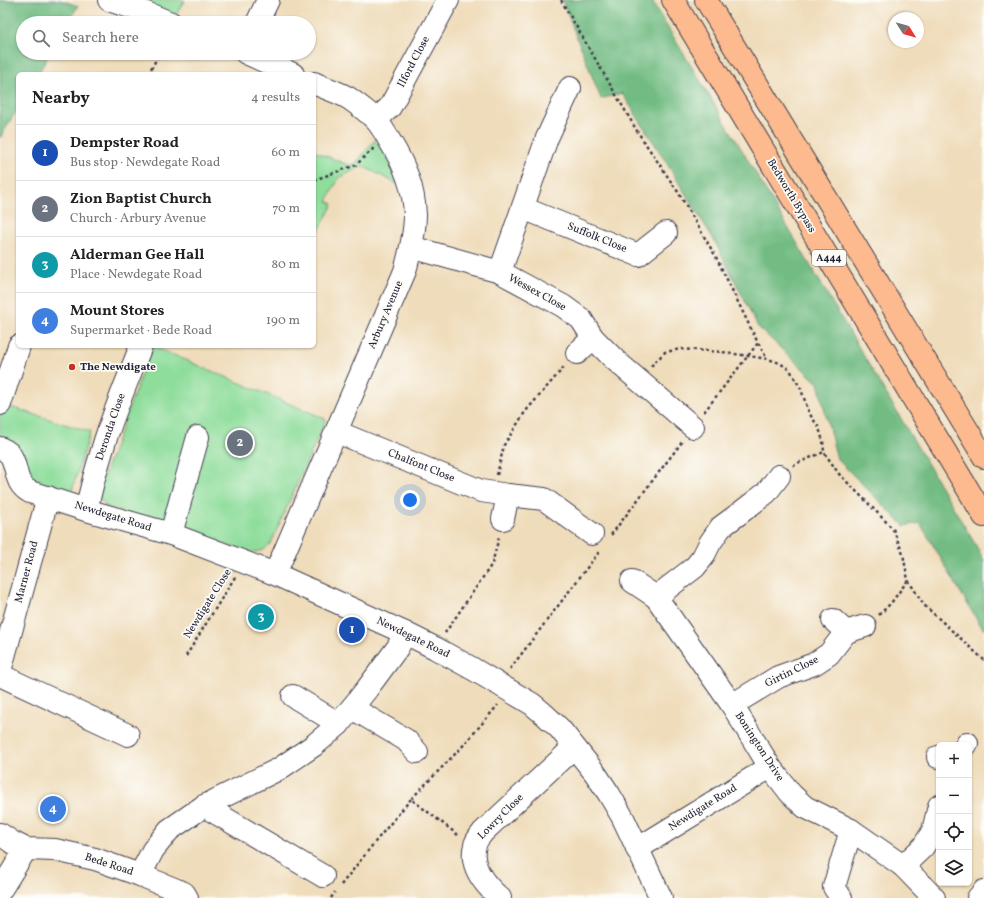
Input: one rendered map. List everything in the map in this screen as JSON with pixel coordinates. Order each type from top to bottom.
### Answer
[{"type":"highway","name":"Bedworth Bypass","points":[[673,0],[984,516]]},
{"type":"highway","name":"A444","points":[[706,0],[984,457]]},
{"type":"street","points":[[109,0],[154,16]]},
{"type":"street","points":[[260,16],[268,0]]},
{"type":"street","name":"Ilford Close","points":[[381,128],[390,107],[448,0]]},
{"type":"street","points":[[262,60],[289,72]]},
{"type":"street","name":"Arbury Avenue","points":[[275,574],[405,271],[414,233],[415,215],[413,196],[408,175],[399,156],[381,128],[349,99],[316,84]]},
{"type":"street","points":[[500,272],[548,138],[570,88]]},
{"type":"street","name":"Suffolk Close","points":[[523,208],[638,255],[666,232]]},
{"type":"street","name":"Wessex Close","points":[[411,247],[500,272],[563,306],[581,319],[593,338],[615,360],[693,427]]},
{"type":"street","points":[[577,353],[593,338]]},
{"type":"street","points":[[0,404],[18,348]]},
{"type":"street","name":"Deronda Close","points":[[86,510],[103,446],[140,348]]},
{"type":"street","name":"Chalfont Close","points":[[337,432],[481,490],[500,494],[544,499],[601,540]]},
{"type":"street","points":[[171,534],[198,438]]},
{"type":"street","name":"Newdegate Road","points":[[0,448],[12,458],[17,476],[22,486],[30,492],[86,510],[171,534],[275,574],[435,648],[505,687],[532,704],[560,729],[595,773],[609,794],[623,818],[661,898]]},
{"type":"street","points":[[656,597],[695,567],[722,527],[740,513],[772,498],[779,476]]},
{"type":"street","points":[[500,494],[503,519]]},
{"type":"street","name":"Marner Road","points":[[0,671],[48,497]]},
{"type":"street","name":"Bonington Drive","points":[[632,581],[656,597],[732,705],[770,767],[791,794],[805,807],[851,830],[903,866],[934,898]]},
{"type":"street","name":"Girtin Close","points":[[732,705],[778,677],[814,664],[829,654],[848,626]]},
{"type":"street","points":[[140,875],[153,850],[169,830],[204,806],[279,769],[313,746],[346,716],[398,647],[405,633]]},
{"type":"street","points":[[0,675],[128,735]]},
{"type":"street","points":[[293,696],[406,740],[417,752]]},
{"type":"street","name":"Lowry Close","points":[[500,898],[491,890],[477,871],[474,861],[474,845],[483,832],[574,747]]},
{"type":"street","name":"Newdigate Road","points":[[637,849],[770,767]]},
{"type":"street","points":[[204,806],[333,884]]},
{"type":"street","points":[[903,866],[923,847],[933,831],[937,814]]},
{"type":"street","points":[[841,898],[834,888],[851,830]]},
{"type":"street","points":[[0,834],[26,849],[0,891]]},
{"type":"street","name":"Bede Road","points":[[26,849],[55,850],[95,859],[140,875],[184,894],[187,898]]},
{"type":"street","points":[[978,898],[984,891]]},
{"type":"path","points":[[561,0],[637,131],[678,192],[716,257],[758,343],[768,359]]},
{"type":"path","points":[[149,72],[156,60]]},
{"type":"path","points":[[316,179],[356,165],[381,128]]},
{"type":"path","points":[[331,898],[333,884],[375,842],[411,799],[461,748],[505,687],[601,540],[693,427],[758,343]]},
{"type":"path","points":[[638,379],[665,352],[681,349],[722,352],[768,359],[780,363],[790,370],[801,388],[809,413],[819,428],[823,441],[824,452],[840,474],[892,529],[903,554],[908,580],[924,605],[984,660]]},
{"type":"path","points":[[500,494],[504,445],[525,412],[577,353]]},
{"type":"path","points":[[779,476],[800,462],[824,452]]},
{"type":"path","points":[[435,648],[492,564],[503,519]]},
{"type":"path","name":"Newdigate Close","points":[[186,656],[244,562]]},
{"type":"path","points":[[848,626],[871,623],[891,603],[908,580]]},
{"type":"path","points":[[411,799],[461,838],[474,845]]},
{"type":"green space","points":[[0,0],[60,0],[78,6],[72,16],[16,16],[16,60],[46,60],[39,72],[16,72],[16,111],[0,138]]},
{"type":"green space","points":[[136,0],[185,0],[176,15]]},
{"type":"green space","points":[[562,0],[651,0],[742,150],[984,560],[984,630],[920,523],[904,526],[837,459],[818,383],[758,327],[714,240],[622,93],[601,99]]},
{"type":"green space","points":[[375,140],[388,158],[398,184],[362,166],[339,178],[327,201],[333,204],[316,234],[316,152],[348,165],[355,164]]},
{"type":"green space","points":[[151,348],[157,348],[326,419],[271,543],[264,550],[252,553],[106,507],[99,496],[101,483]]},
{"type":"green space","points":[[1,404],[90,432],[72,490],[65,493],[35,483],[25,471],[0,440]]},
{"type":"place","name":"The Newdigate","points":[[72,367]]},
{"type":"place","name":"Zion Baptist Church","points":[[240,443]]},
{"type":"place","name":"Alderman Gee Hall","points":[[261,617]]},
{"type":"place","name":"Dempster Road","points":[[352,630]]},
{"type":"place","name":"Mount Stores","points":[[53,809]]}]
